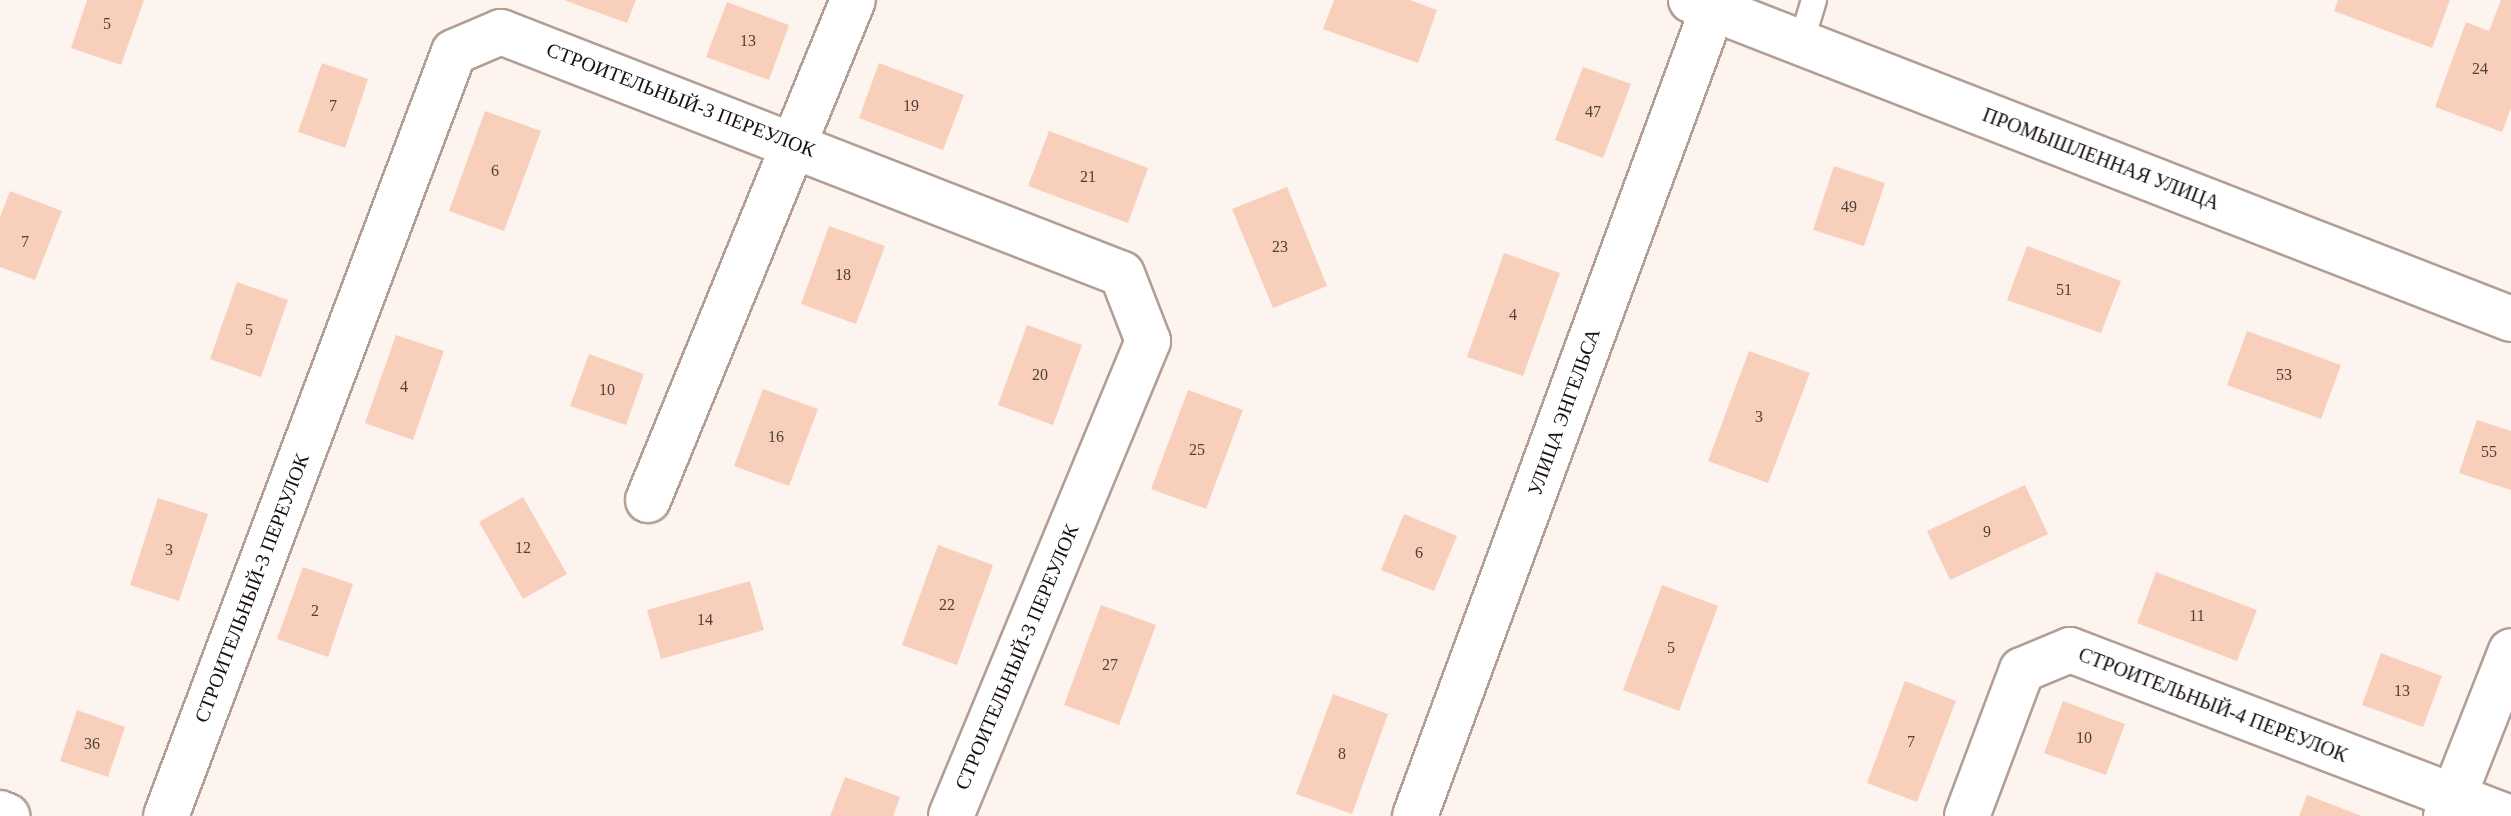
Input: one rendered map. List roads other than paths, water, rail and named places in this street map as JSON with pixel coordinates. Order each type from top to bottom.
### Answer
[{"type":"street","points":[[648,500],[798,144],[853,0]]},
{"type":"street","name":"ПРОМЫШЛЕННАЯ УЛИЦА","points":[[1702,4],[2511,319]]},
{"type":"street","name":"УЛИЦА ЭНГЕЛЬСА","points":[[1415,816],[1702,4]]},
{"type":"street","name":"СТРОИТЕЛЬНЫЙ-3 ПЕРЕУЛОК","points":[[166,816],[454,52],[501,32],[798,144],[1122,274],[1148,341],[951,816]]},
{"type":"street","name":"СТРОИТЕЛЬНЫЙ-4 ПЕРЕУЛОК","points":[[1967,816],[2022,670],[2070,650],[2450,806],[2504,816]]},
{"type":"street","points":[[2450,806],[2511,651]]},
{"type":"street","points":[[0,813],[7,816]]},
{"type":"lane","points":[[1801,43],[1814,0]]}]
